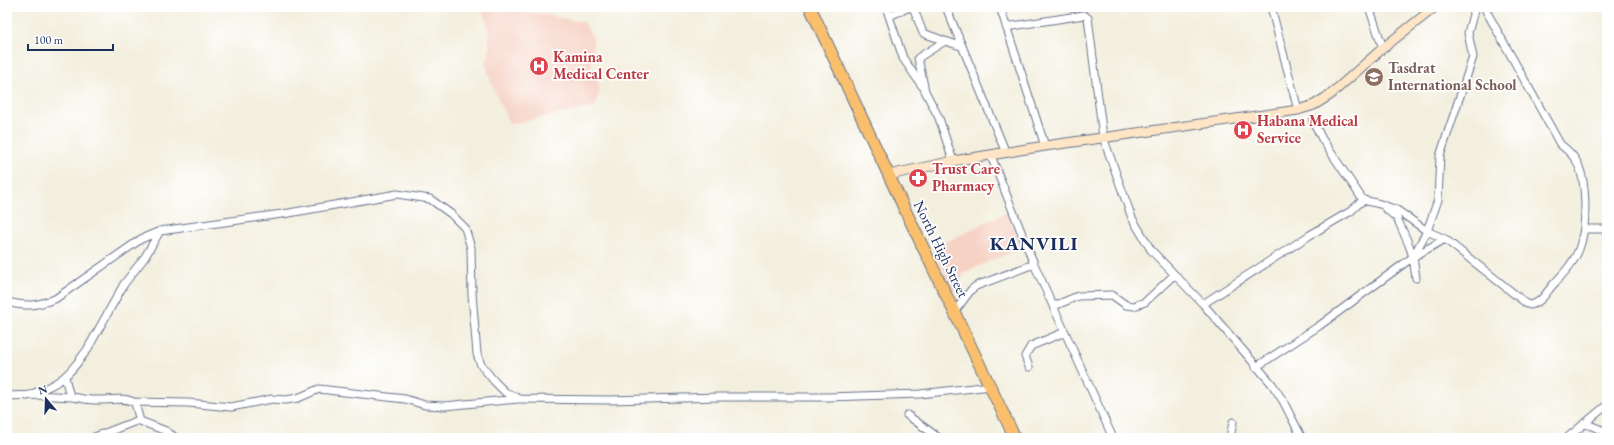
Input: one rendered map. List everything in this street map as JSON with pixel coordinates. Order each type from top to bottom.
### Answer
[{"type":"highway","name":"North High Street","points":[[810,7],[1015,438]]},
{"type":"main road","points":[[889,174],[953,161],[1045,146],[1298,110],[1314,105],[1330,95],[1383,48],[1435,7]]},
{"type":"street","points":[[886,7],[903,58],[925,91],[939,118],[953,161]]},
{"type":"street","points":[[889,16],[910,7]]},
{"type":"street","points":[[913,7],[923,33],[961,46]]},
{"type":"street","points":[[946,7],[1006,153]]},
{"type":"street","points":[[1000,7],[1045,146]]},
{"type":"street","points":[[1272,7],[1298,110]]},
{"type":"street","points":[[1369,7],[1383,48]]},
{"type":"street","points":[[1413,257],[1427,231],[1438,200],[1440,156],[1473,57],[1468,33],[1475,7]]},
{"type":"street","points":[[1312,121],[1322,139],[1363,200],[1396,210],[1427,231],[1445,239],[1530,305],[1534,305],[1562,275],[1580,248],[1586,210],[1582,177],[1575,160],[1560,144],[1484,7]]},
{"type":"street","points":[[1006,27],[1084,15],[1088,18],[1103,137],[1132,218],[1151,250],[1203,304],[1272,384],[1302,438]]},
{"type":"street","points":[[925,91],[918,58],[945,41]]},
{"type":"street","points":[[991,156],[1034,264],[1113,438]]},
{"type":"street","points":[[7,302],[24,306],[40,304],[55,298],[141,239],[160,231],[289,213],[397,194],[430,199],[451,214],[465,228],[471,248],[472,294],[477,354],[482,365],[494,381],[505,392],[520,399]]},
{"type":"street","points":[[1203,304],[1310,235],[1351,212],[1363,200]]},
{"type":"street","points":[[1380,204],[1397,218],[1413,257],[1416,278]]},
{"type":"street","points":[[1584,229],[1607,229]]},
{"type":"street","points":[[27,396],[65,377],[87,350],[124,284],[145,257],[160,231]]},
{"type":"street","points":[[1256,367],[1319,326],[1413,257],[1445,239]]},
{"type":"street","points":[[955,311],[971,290],[976,286],[1034,264]]},
{"type":"street","points":[[1054,306],[1078,296],[1112,295],[1126,305],[1134,306],[1145,302],[1174,275]]},
{"type":"street","points":[[1029,367],[1025,356],[1031,346],[1065,332]]},
{"type":"street","points":[[65,377],[69,393],[72,397]]},
{"type":"street","points":[[7,396],[72,397],[94,400],[188,403],[232,407],[272,399],[286,400],[298,398],[319,389],[405,399],[425,405],[444,406],[520,399],[610,400],[720,397],[835,397],[920,394],[991,386]]},
{"type":"street","points":[[134,402],[139,420],[166,431],[176,438]]},
{"type":"street","points":[[1567,438],[1607,405]]},
{"type":"street","points":[[907,415],[939,438]]},
{"type":"street","points":[[92,438],[139,420]]},
{"type":"street","points":[[1230,438],[1233,422]]},
{"type":"street","points":[[1584,424],[1607,432]]},
{"type":"shaded area","name":"Kamina Medical Center","points":[[482,7],[503,7],[584,22],[593,38],[593,52],[590,69],[596,72],[600,90],[595,107],[509,124],[491,82],[485,63],[489,55],[489,32]]},
{"type":"shaded area","points":[[1007,212],[1021,248],[965,272],[954,293],[931,246],[948,241]]},
{"type":"place","name":"Kamina Medical Center","points":[[539,66]]},
{"type":"place","name":"Tasdrat International School","points":[[1374,77]]},
{"type":"place","name":"Habana Medical Service","points":[[1243,130]]},
{"type":"place","name":"Trust Care Pharmacy","points":[[918,178]]},
{"type":"district","name":"KANVILI","points":[[1034,243]]}]
